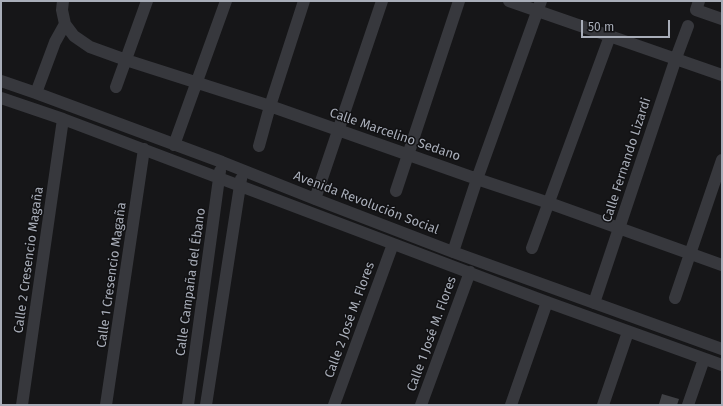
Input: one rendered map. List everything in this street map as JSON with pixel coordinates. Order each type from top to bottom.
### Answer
[{"type":"street","points":[[36,93],[55,42],[65,24],[62,10],[63,1]]},
{"type":"street","points":[[116,87],[147,1]]},
{"type":"street","points":[[174,145],[226,1]]},
{"type":"street","points":[[259,146],[270,106],[304,1]]},
{"type":"street","points":[[315,199],[382,1]]},
{"type":"street","points":[[396,191],[459,1]]},
{"type":"street","points":[[509,1],[539,6],[610,36],[722,74]]},
{"type":"street","points":[[453,252],[477,179],[539,6]]},
{"type":"street","points":[[698,6],[722,19]]},
{"type":"street","name":"Calle Marcelino Sedano","points":[[65,24],[74,36],[90,47],[270,106],[722,265]]},
{"type":"street","name":"Calle Fernando Lizardi","points":[[594,303],[688,26]]},
{"type":"street","points":[[532,248],[610,36]]},
{"type":"street","name":"Avenida Revolución Social","points":[[1,81],[222,162],[453,252],[722,349]]},
{"type":"street","points":[[1,98],[63,119],[547,302],[722,365]]},
{"type":"street","name":"Calle 2 Cresencio Magaña","points":[[22,405],[63,119]]},
{"type":"street","name":"Calle 1 Cresencio Magaña","points":[[106,405],[144,149]]},
{"type":"street","points":[[675,298],[722,160]]},
{"type":"street","name":"Calle Campaña del Ébano","points":[[188,405],[222,162]]},
{"type":"street","points":[[206,405],[239,185],[243,170]]},
{"type":"street","points":[[216,203],[227,202],[236,208]]},
{"type":"street","name":"Calle 2 José M. Flores","points":[[334,405],[393,244]]},
{"type":"street","name":"Calle 1 José M. Flores","points":[[421,405],[470,272]]},
{"type":"street","points":[[511,405],[547,302]]},
{"type":"street","points":[[603,405],[628,332]]},
{"type":"street","points":[[688,405],[704,359]]},
{"type":"building","points":[[662,394],[679,399],[677,405],[659,404]]}]
